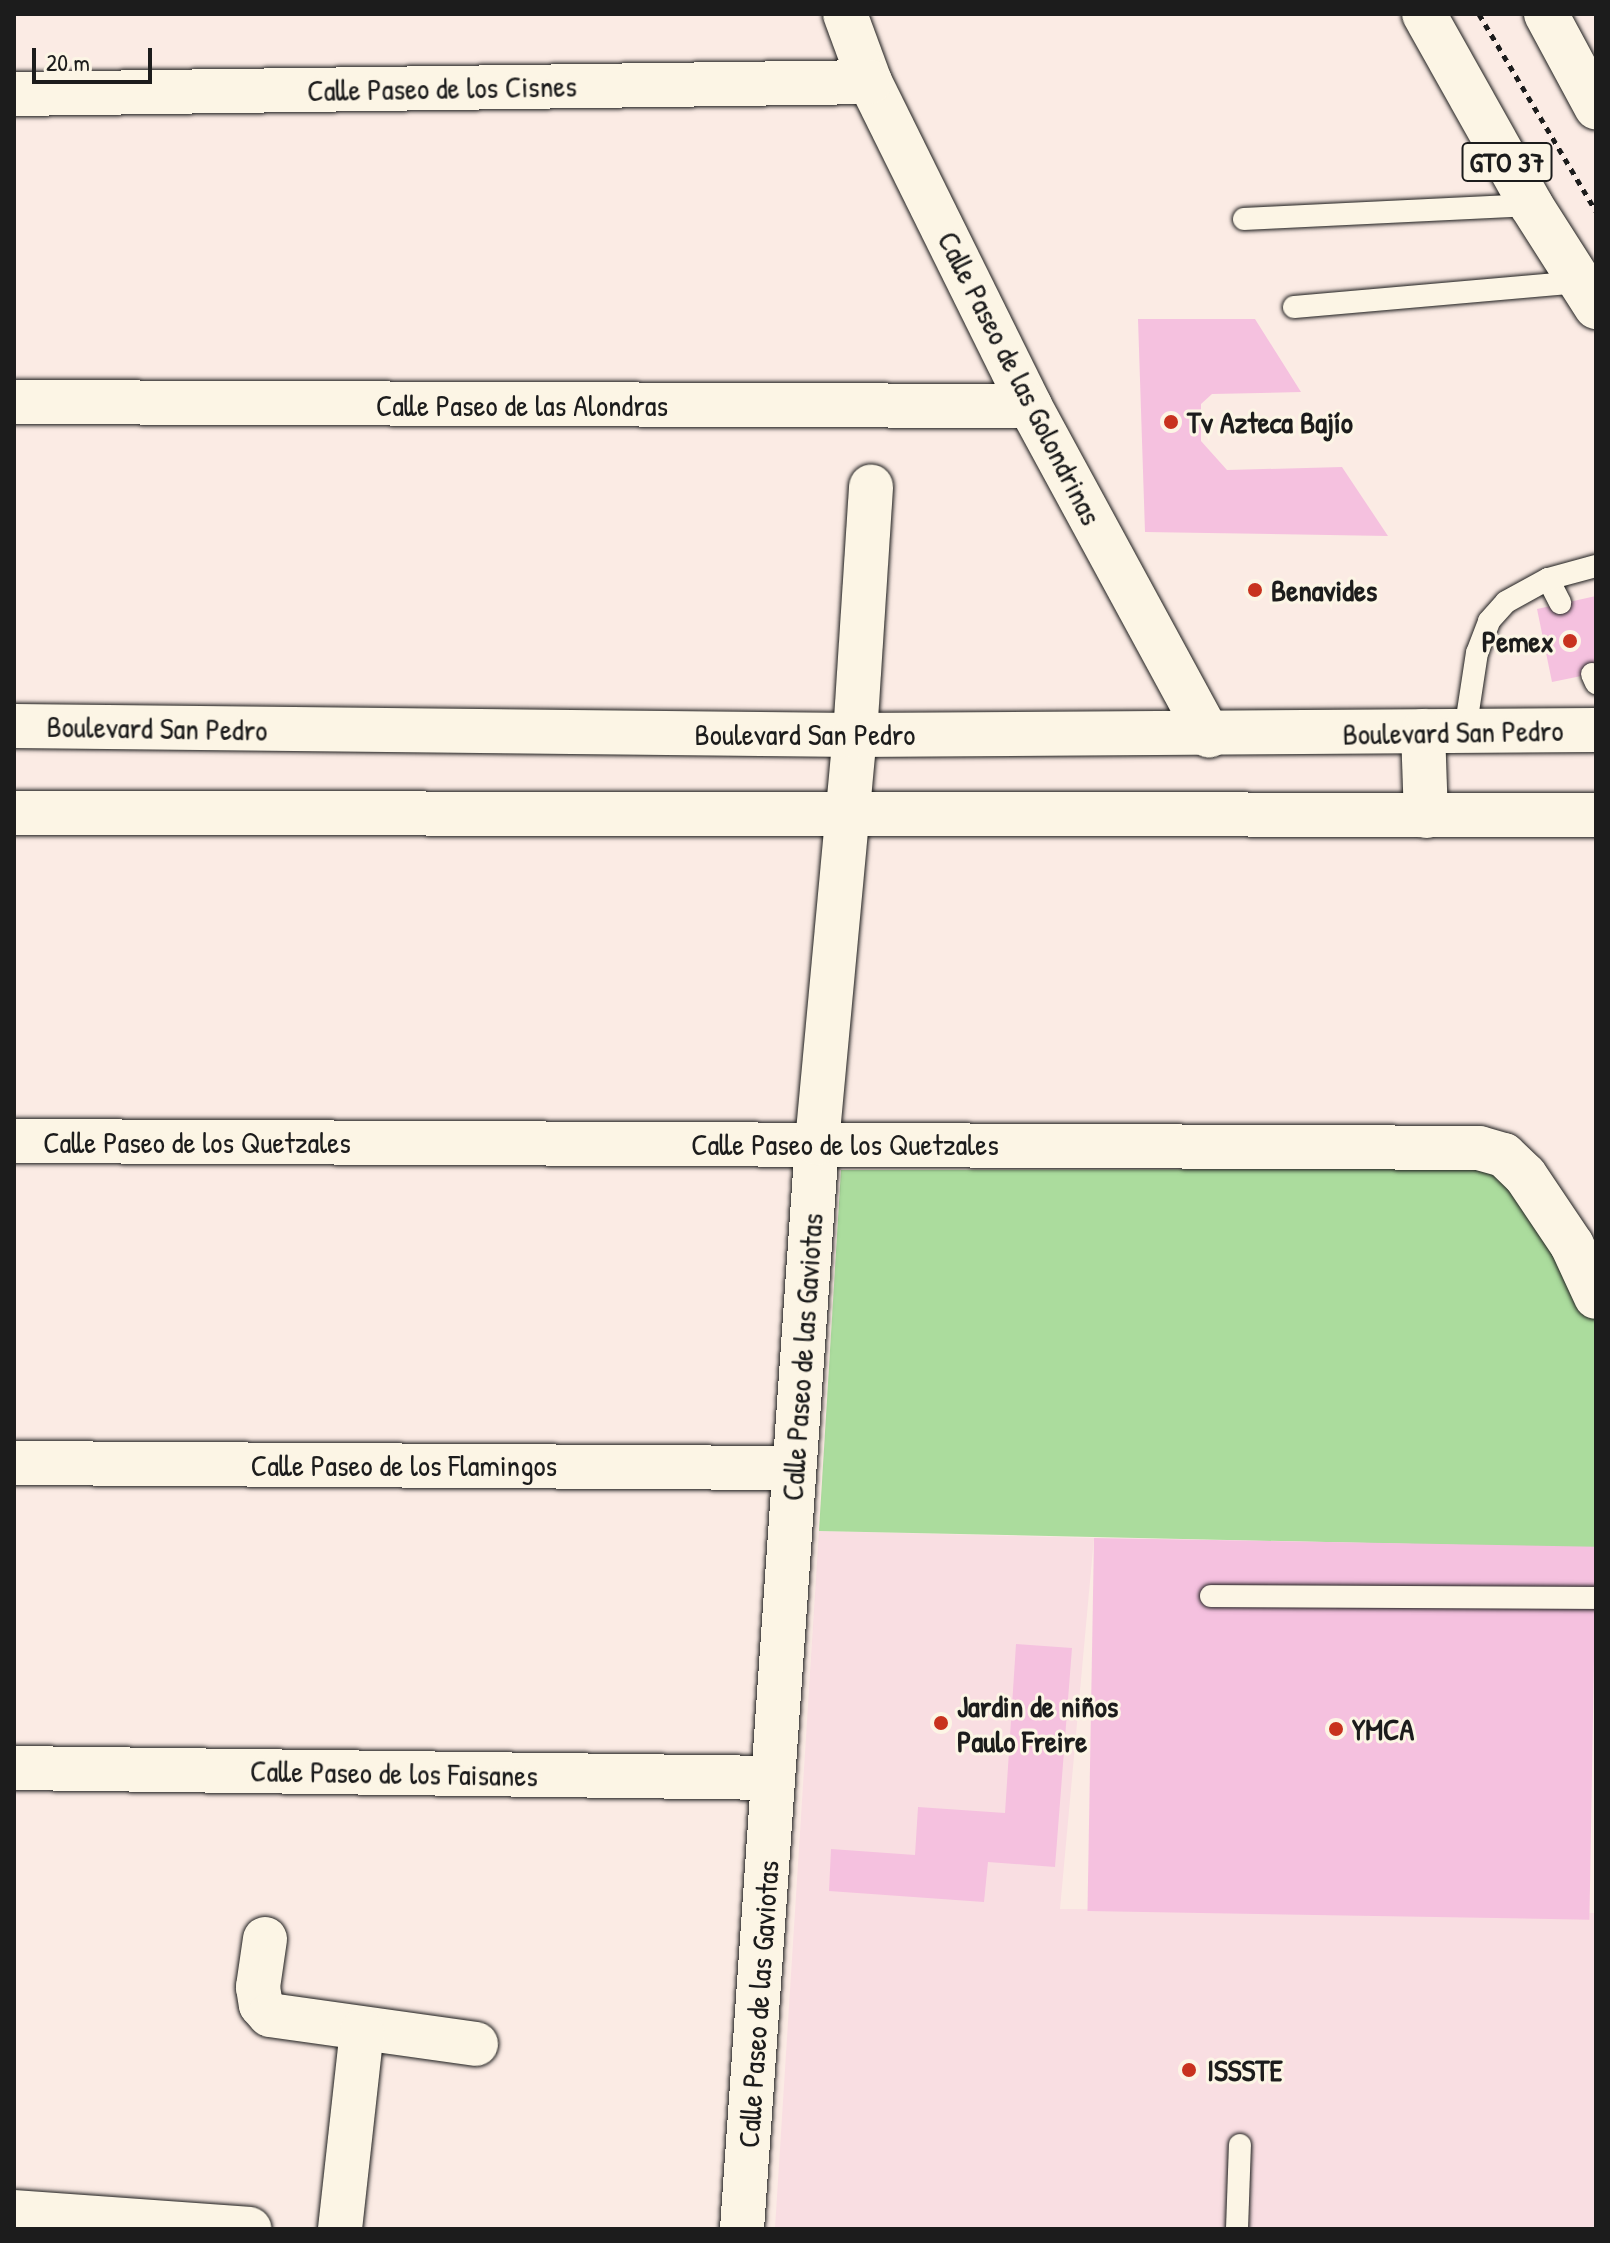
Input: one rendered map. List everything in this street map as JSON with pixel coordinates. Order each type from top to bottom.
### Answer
[{"type":"street","name":"Calle Paseo de las Golondrinas","points":[[845,14],[870,82],[1030,406],[1209,736]]},
{"type":"street","name":"GTO 37","points":[[1424,14],[1531,205],[1588,294]]},
{"type":"street","points":[[1546,14],[1596,107]]},
{"type":"street","name":"Calle Paseo de los Cisnes","points":[[14,94],[870,82]]},
{"type":"street","name":"Calle Paseo de las Alondras","points":[[14,402],[1030,406]]},
{"type":"street","name":"Calle Paseo de las Gaviotas","points":[[742,2229],[817,1143],[855,735],[871,487]]},
{"type":"street","name":"Boulevard San Pedro","points":[[14,726],[1209,736],[1596,730]]},
{"type":"street","points":[[1423,731],[1426,816]]},
{"type":"street","points":[[14,813],[846,818],[1596,815]]},
{"type":"street","name":"Calle Paseo de los Quetzales","points":[[14,1141],[1479,1148],[1504,1155],[1525,1175],[1584,1245],[1596,1297]]},
{"type":"street","name":"Calle Paseo de los Flamingos","points":[[14,1463],[793,1468]]},
{"type":"street","name":"Calle Paseo de los Faisanes","points":[[14,1768],[773,1778]]},
{"type":"street","points":[[265,1939],[258,1987],[261,2005],[270,2015],[362,2031],[476,2044]]},
{"type":"street","points":[[340,2229],[362,2031]]},
{"type":"street","points":[[14,2212],[249,2229]]},
{"type":"lane","points":[[1244,219],[1531,205]]},
{"type":"lane","points":[[1294,307],[1588,294]]},
{"type":"lane","points":[[1465,731],[1477,653],[1489,621],[1506,602],[1548,579],[1596,566]]},
{"type":"lane","points":[[1548,579],[1560,603]]},
{"type":"lane","points":[[1211,1596],[1596,1598]]},
{"type":"lane","points":[[1237,2229],[1240,2145]]},
{"type":"path","points":[[1479,14],[1596,211]]},
{"type":"shaded area","name":"ISSSTE","points":[[819,1531],[1094,1538],[1060,1909],[1596,1913],[1596,2229],[775,2228]]},
{"type":"green space","points":[[1501,1169],[1569,1264],[1596,1323],[1596,1548],[819,1531],[841,1170]]},
{"type":"building","name":"Tv Azteca Bajío","points":[[1138,319],[1255,319],[1301,392],[1212,394],[1201,404],[1201,441],[1227,470],[1342,467],[1388,536],[1145,532]]},
{"type":"building","name":"Pemex","points":[[1596,596],[1596,673],[1552,682],[1537,609]]},
{"type":"building","name":"YMCA","points":[[1094,1538],[1596,1547],[1589,1920],[1087,1911]]},
{"type":"building","points":[[1016,1644],[1072,1648],[1055,1867],[988,1862],[984,1902],[829,1891],[831,1849],[915,1855],[918,1807],[1005,1813]]},
{"type":"place","name":"Tv Azteca Bajío","points":[[1171,422]]},
{"type":"place","name":"Benavides","points":[[1255,590]]},
{"type":"place","name":"Pemex","points":[[1570,641]]},
{"type":"place","name":"Jardin de niños Paulo Freire","points":[[941,1723]]},
{"type":"place","name":"YMCA","points":[[1336,1729]]},
{"type":"place","name":"ISSSTE","points":[[1189,2070]]}]
